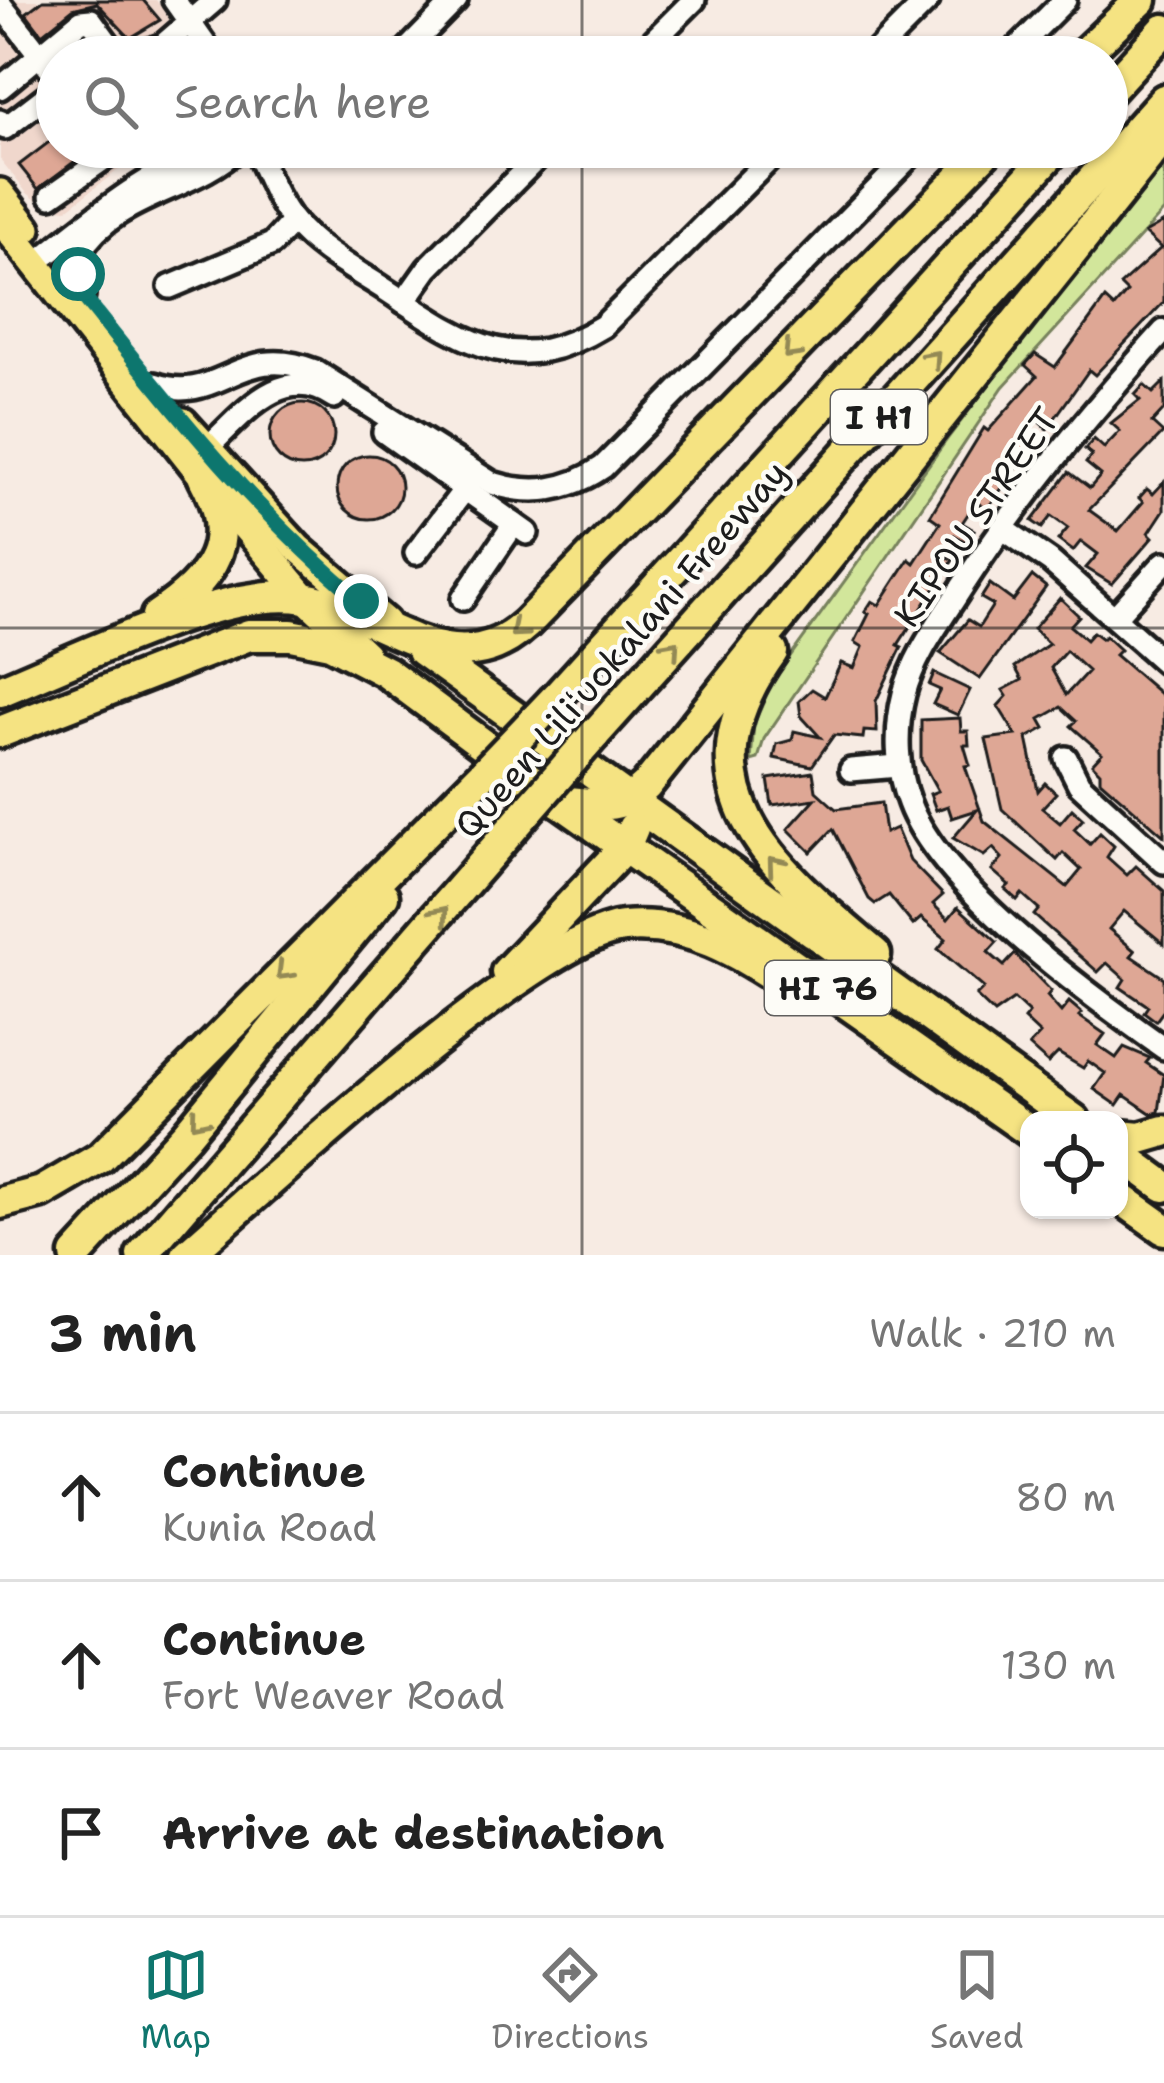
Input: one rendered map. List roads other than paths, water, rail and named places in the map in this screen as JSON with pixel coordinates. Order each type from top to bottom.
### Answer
[{"type":"highway","points":[[1103,36],[1141,0]]},
{"type":"highway","points":[[1128,69],[1164,30]]},
{"type":"highway","name":"Queen Liliʻuokalani Freeway","points":[[1128,140],[1164,100]]},
{"type":"highway","points":[[545,804],[612,806],[633,799],[1164,137]]},
{"type":"highway","points":[[0,691],[223,605],[304,598],[398,633],[475,653],[515,635],[970,168]]},
{"type":"highway","name":"Queen Liliʻuokalani Freeway","points":[[76,1255],[186,1135],[486,771],[1038,168]]},
{"type":"highway","name":"Queen Liliʻuokalani Freeway","points":[[142,1255],[545,804],[594,735],[1103,168]]},
{"type":"highway","points":[[100,650],[189,595],[210,568],[222,538],[219,506],[200,453]]},
{"type":"highway","points":[[884,489],[758,672],[737,723],[738,794],[753,834],[782,874],[928,998],[985,1056]]},
{"type":"highway","name":"HI 76","points":[[398,633],[1061,1111]]},
{"type":"highway","points":[[0,732],[249,635],[291,634],[330,643],[386,672]]},
{"type":"highway","name":"HI 76","points":[[386,672],[545,804],[625,848],[1020,1124]]},
{"type":"highway","points":[[0,1203],[42,1192],[100,1158],[486,771]]},
{"type":"highway","points":[[441,1041],[625,848],[633,827],[633,799]]},
{"type":"highway","points":[[187,1255],[441,1041],[575,940],[618,927],[675,929],[730,948],[832,1014],[944,1069]]},
{"type":"highway","points":[[1128,1137],[1164,1132]]},
{"type":"highway","points":[[1128,1160],[1164,1186]]},
{"type":"highway","points":[[1128,1203],[1164,1229]]},
{"type":"main road","points":[[0,194],[13,224],[200,453],[304,598]]},
{"type":"main road","points":[[41,259],[83,296],[154,385],[164,412]]},
{"type":"main road","name":"HI 76","points":[[164,412],[298,548],[398,633]]},
{"type":"main road","name":"HI 76","points":[[304,598],[386,672]]},
{"type":"street","points":[[174,0],[200,36]]},
{"type":"street","points":[[174,36],[215,0]]},
{"type":"street","points":[[421,36],[456,0]]},
{"type":"street","points":[[659,36],[694,0]]},
{"type":"street","points":[[893,36],[928,0]]},
{"type":"street","points":[[1029,36],[1065,0]]},
{"type":"street","points":[[0,4],[36,51]]},
{"type":"street","points":[[63,36],[81,21],[91,20],[103,36]]},
{"type":"street","points":[[0,88],[36,59]]},
{"type":"street","points":[[0,121],[5,128],[36,104]]},
{"type":"street","points":[[51,196],[91,168]]},
{"type":"street","points":[[119,168],[124,194]]},
{"type":"street","points":[[143,168],[154,175]]},
{"type":"street","points":[[83,296],[80,252],[99,220],[124,194],[170,168]]},
{"type":"street","points":[[41,259],[99,220],[209,168]]},
{"type":"street","points":[[265,168],[293,221],[322,248],[488,350],[528,353],[567,345],[618,314],[761,168]]},
{"type":"street","points":[[404,302],[428,268],[527,168]]},
{"type":"street","points":[[154,385],[183,392],[207,387],[246,365],[304,366],[492,483],[524,491],[574,484],[603,466],[898,168]]},
{"type":"street","points":[[13,224],[57,231],[99,220]]},
{"type":"street","points":[[170,287],[272,244],[293,221]]},
{"type":"street","name":"KIPOU STREET","points":[[1164,331],[1052,456],[919,653],[903,696],[898,766],[908,803],[941,860],[1081,986],[1164,1048]]},
{"type":"street","points":[[200,453],[271,392],[309,384],[521,528],[463,598]]},
{"type":"street","points":[[200,453],[207,387]]},
{"type":"street","points":[[416,553],[465,488]]},
{"type":"street","points":[[1002,528],[1164,662]]},
{"type":"street","points":[[1115,617],[1164,563]]},
{"type":"street","points":[[1066,758],[1078,784],[1164,862]]},
{"type":"street","points":[[851,770],[898,766]]}]
